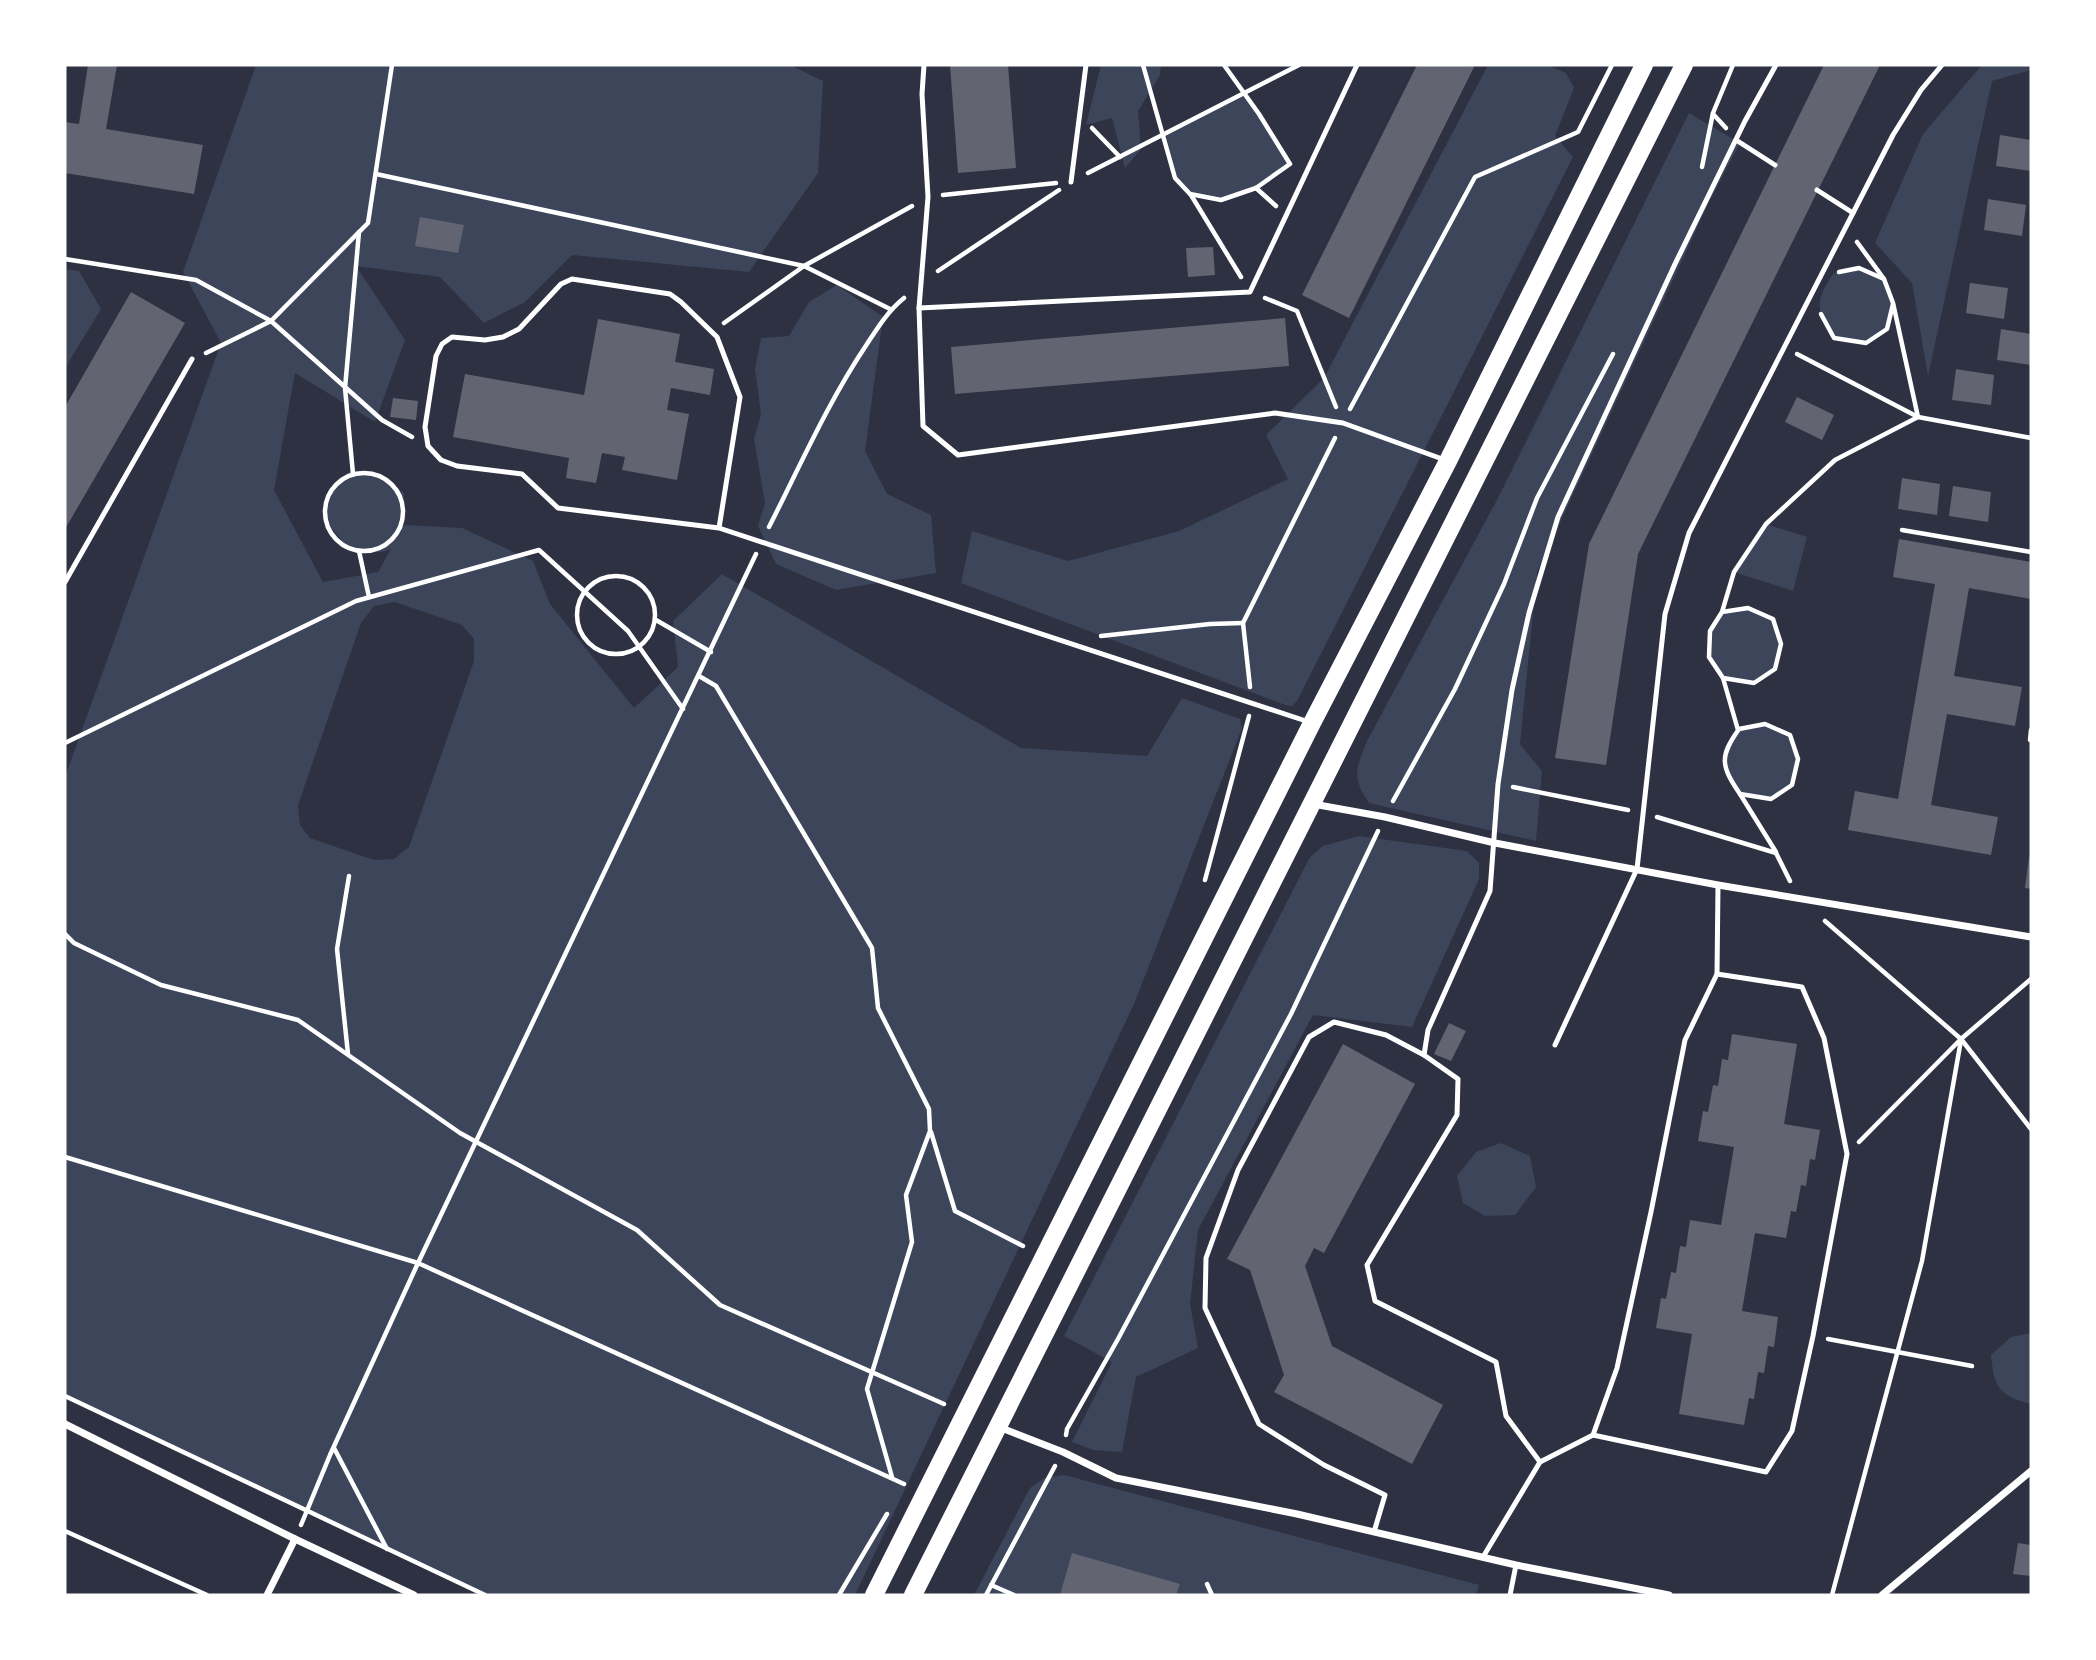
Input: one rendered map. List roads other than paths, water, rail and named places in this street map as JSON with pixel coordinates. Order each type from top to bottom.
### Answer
[{"type":"main road","points":[[874,1595],[1312,723],[1448,461],[1644,65]]},
{"type":"main road","points":[[913,1595],[1684,65]]},
{"type":"street","points":[[1311,804],[1385,817],[1495,843],[1718,885],[2031,937]]},
{"type":"street","points":[[65,1424],[414,1595]]},
{"type":"street","points":[[998,1426],[1063,1452],[1115,1478],[1374,1532],[1516,1566],[1669,1595]]},
{"type":"street","points":[[1882,1595],[2031,1471]]},
{"type":"street","points":[[267,1595],[295,1539]]},
{"type":"lane","points":[[924,65],[922,94],[928,197],[919,309],[923,426],[958,455],[1275,414],[1343,423],[1448,461]]},
{"type":"lane","points":[[1071,182],[1086,65]]},
{"type":"lane","points":[[919,309],[1250,292],[1357,65]]},
{"type":"lane","points":[[1424,1055],[1428,1030],[1490,891],[1498,784],[1511,690],[1529,613],[1558,517],[1659,299],[1736,140],[1776,65]]},
{"type":"lane","points":[[1555,1045],[1637,869],[1665,614],[1689,533],[1892,135],[1921,90],[1942,65]]},
{"type":"lane","points":[[1736,140],[1775,165]]},
{"type":"lane","points":[[1817,190],[1853,212]]},
{"type":"lane","points":[[719,528],[740,397],[717,337],[670,294],[572,279],[561,284],[519,329],[503,337],[485,340],[452,337],[442,344],[436,356],[425,427],[428,446],[441,460],[457,466],[523,474],[558,508],[719,528],[1312,723]]},
{"type":"lane","points":[[65,582],[192,359]]},
{"type":"lane","points":[[1593,1435],[1617,1368],[1685,1040],[1717,974],[1718,885]]},
{"type":"lane","points":[[1483,1557],[1540,1462],[1593,1435],[1766,1472],[1792,1431],[1847,1154],[1824,1038],[1802,987],[1717,974]]},
{"type":"lane","points":[[1374,1532],[1385,1495],[1324,1465],[1259,1424],[1205,1308],[1206,1258],[1238,1170],[1309,1037],[1334,1022],[1386,1035],[1424,1055],[1458,1079],[1457,1115],[1367,1265],[1376,1301],[1496,1362],[1506,1416],[1540,1462]]},
{"type":"lane","points":[[1510,1595],[1516,1566]]}]
